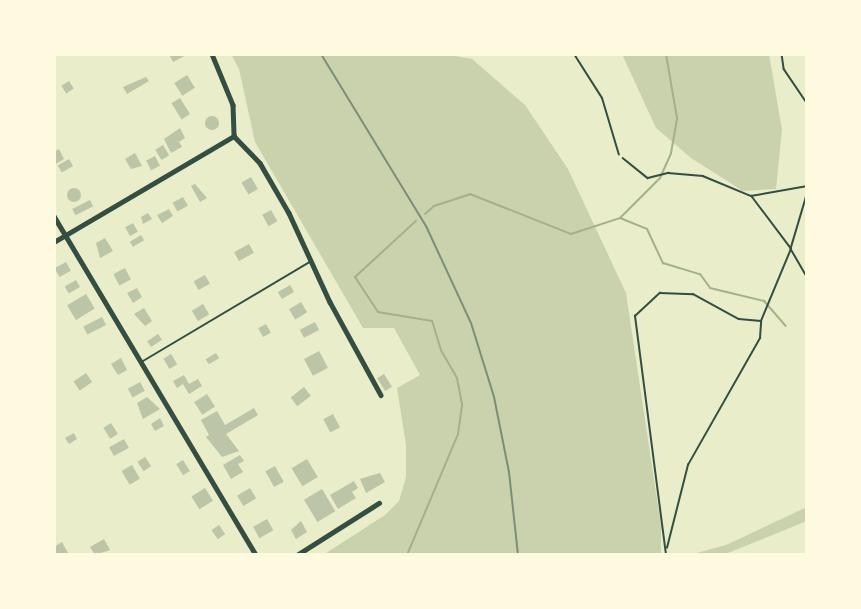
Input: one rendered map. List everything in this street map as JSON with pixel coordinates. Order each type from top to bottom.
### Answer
[{"type":"street","points":[[212,54],[233,105],[234,136],[260,163],[312,261],[330,302],[381,395]]},
{"type":"street","points":[[54,242],[234,136]]},
{"type":"street","points":[[54,216],[64,236],[73,243],[256,555]]},
{"type":"street","points":[[297,555],[379,503]]},
{"type":"lane","points":[[574,54],[602,98],[619,155]]},
{"type":"lane","points":[[143,361],[312,261]]},
{"type":"path","points":[[782,54],[784,69],[807,103]]},
{"type":"path","points":[[619,155],[648,178],[668,173],[703,176],[751,196],[791,249],[807,277]]},
{"type":"path","points":[[751,196],[807,186]]},
{"type":"path","points":[[666,550],[688,465],[760,338],[761,321],[791,249],[807,195]]},
{"type":"path","points":[[666,555],[635,316],[660,293],[693,294],[739,319],[761,321]]},
{"type":"green space","points":[[231,54],[444,54],[472,59],[525,105],[568,169],[626,293],[661,526],[661,555],[323,555],[385,515],[399,501],[406,477],[406,445],[397,388],[420,375],[394,328],[363,328],[255,142],[239,69]]},
{"type":"green space","points":[[622,54],[769,54],[782,130],[776,189],[743,191],[691,158],[656,128]]},
{"type":"green space","points":[[807,507],[807,521],[723,555],[689,555],[726,545]]},
{"type":"building","points":[[169,54],[188,54],[173,62]]},
{"type":"building","points":[[187,75],[195,88],[182,96],[174,83]]},
{"type":"building","points":[[146,77],[149,81],[127,94],[123,87]]},
{"type":"building","points":[[69,81],[74,89],[66,93],[61,86]]},
{"type":"building","points":[[180,98],[190,114],[182,119],[172,103]]},
{"type":"building","points":[[212,116],[217,118],[219,123],[217,128],[212,130],[207,128],[205,123],[207,118]]},
{"type":"building","points":[[180,128],[185,138],[179,142],[182,147],[171,153],[164,139]]},
{"type":"building","points":[[163,145],[169,155],[161,160],[155,150]]},
{"type":"building","points":[[59,149],[64,159],[54,165],[54,152]]},
{"type":"building","points":[[135,153],[142,166],[131,169],[125,159]]},
{"type":"building","points":[[155,156],[160,166],[151,170],[146,161]]},
{"type":"building","points":[[69,159],[73,166],[62,172],[58,166]]},
{"type":"building","points":[[251,177],[258,189],[248,195],[241,182]]},
{"type":"building","points":[[195,184],[207,198],[200,202],[191,186]]},
{"type":"building","points":[[71,188],[77,188],[81,195],[77,202],[71,202],[67,198],[67,192]]},
{"type":"building","points":[[183,197],[188,206],[177,212],[173,203]]},
{"type":"building","points":[[90,200],[93,206],[75,215],[72,209]]},
{"type":"building","points":[[169,209],[173,216],[162,223],[157,215]]},
{"type":"building","points":[[271,210],[277,221],[269,226],[262,215]]},
{"type":"building","points":[[148,213],[152,219],[143,224],[141,217]]},
{"type":"building","points":[[133,223],[138,232],[130,236],[125,227]]},
{"type":"building","points":[[141,235],[144,240],[133,247],[130,242]]},
{"type":"building","points":[[105,238],[113,251],[100,258],[96,243]]},
{"type":"building","points":[[249,244],[254,253],[239,261],[234,252]]},
{"type":"building","points":[[66,262],[71,271],[59,277],[55,268]]},
{"type":"building","points":[[125,268],[131,280],[119,285],[113,274]]},
{"type":"building","points":[[205,275],[210,284],[198,290],[194,281]]},
{"type":"building","points":[[76,280],[80,287],[69,293],[65,286]]},
{"type":"building","points":[[290,285],[294,292],[282,299],[278,292]]},
{"type":"building","points":[[137,288],[142,297],[133,303],[127,293]]},
{"type":"building","points":[[86,294],[95,309],[76,320],[67,305]]},
{"type":"building","points":[[301,302],[307,312],[295,319],[289,309]]},
{"type":"building","points":[[203,304],[209,314],[198,321],[192,311]]},
{"type":"building","points":[[144,308],[152,321],[145,326],[134,314]]},
{"type":"building","points":[[102,317],[106,325],[87,335],[83,327]]},
{"type":"building","points":[[315,322],[319,330],[304,338],[300,330]]},
{"type":"building","points":[[266,324],[271,333],[263,337],[258,328]]},
{"type":"building","points":[[158,334],[162,340],[151,347],[147,341]]},
{"type":"building","points":[[319,351],[328,368],[313,376],[304,359]]},
{"type":"building","points":[[216,353],[219,358],[209,364],[206,359]]},
{"type":"building","points":[[171,354],[177,364],[169,369],[163,359]]},
{"type":"building","points":[[121,358],[127,370],[118,375],[111,364]]},
{"type":"building","points":[[86,373],[92,382],[80,391],[74,381]]},
{"type":"building","points":[[384,374],[392,387],[385,391],[377,378]]},
{"type":"building","points":[[184,375],[189,384],[198,379],[202,386],[189,394],[183,384],[177,388],[173,381]]},
{"type":"building","points":[[140,382],[145,391],[133,398],[128,389]]},
{"type":"building","points":[[304,387],[311,396],[297,406],[291,397]]},
{"type":"building","points":[[207,394],[215,407],[202,415],[194,402]]},
{"type":"building","points":[[147,397],[160,409],[143,419],[137,403]]},
{"type":"building","points":[[254,408],[258,415],[226,434],[239,451],[222,457],[206,437],[209,435],[201,420],[217,411],[225,425]]},
{"type":"building","points":[[333,414],[340,427],[330,432],[323,419]]},
{"type":"building","points":[[160,418],[164,426],[155,431],[151,424]]},
{"type":"building","points":[[111,423],[118,434],[110,439],[103,428]]},
{"type":"building","points":[[74,433],[77,439],[69,444],[65,438]]},
{"type":"building","points":[[124,439],[129,448],[114,456],[109,447]]},
{"type":"building","points":[[240,455],[244,461],[238,464],[243,472],[231,479],[223,465]]},
{"type":"building","points":[[145,457],[151,466],[144,471],[138,462]]},
{"type":"building","points":[[307,459],[318,477],[302,486],[292,468]]},
{"type":"building","points":[[183,460],[190,471],[183,475],[176,464]]},
{"type":"building","points":[[132,465],[140,479],[130,485],[122,471]]},
{"type":"building","points":[[275,466],[284,482],[274,487],[265,471]]},
{"type":"building","points":[[380,473],[385,482],[366,493],[360,479]]},
{"type":"building","points":[[354,481],[358,488],[352,492],[356,498],[338,509],[330,495]]},
{"type":"building","points":[[205,488],[213,501],[199,509],[191,496]]},
{"type":"building","points":[[250,488],[256,498],[243,506],[237,496]]},
{"type":"building","points":[[322,489],[335,511],[317,522],[304,500]]},
{"type":"building","points":[[267,519],[273,530],[259,538],[253,527]]},
{"type":"building","points":[[301,521],[307,532],[296,539],[291,530]]},
{"type":"building","points":[[219,525],[225,534],[218,539],[212,530]]},
{"type":"building","points":[[104,539],[110,550],[95,555],[90,547]]},
{"type":"building","points":[[62,542],[68,553],[57,555],[54,547]]},
{"type":"waterway","points":[[425,214],[434,206],[470,194],[571,234],[620,218],[660,178],[671,153],[677,118],[666,54]]},
{"type":"waterway","points":[[620,218],[647,229],[663,263],[700,274],[710,288],[764,301],[786,326]]},
{"type":"waterway","points":[[407,555],[458,434],[462,404],[457,378],[441,350],[432,321],[378,312],[355,277],[416,221]]},
{"type":"railway","points":[[321,54],[426,226],[471,323],[494,397],[509,472],[518,555]]}]
